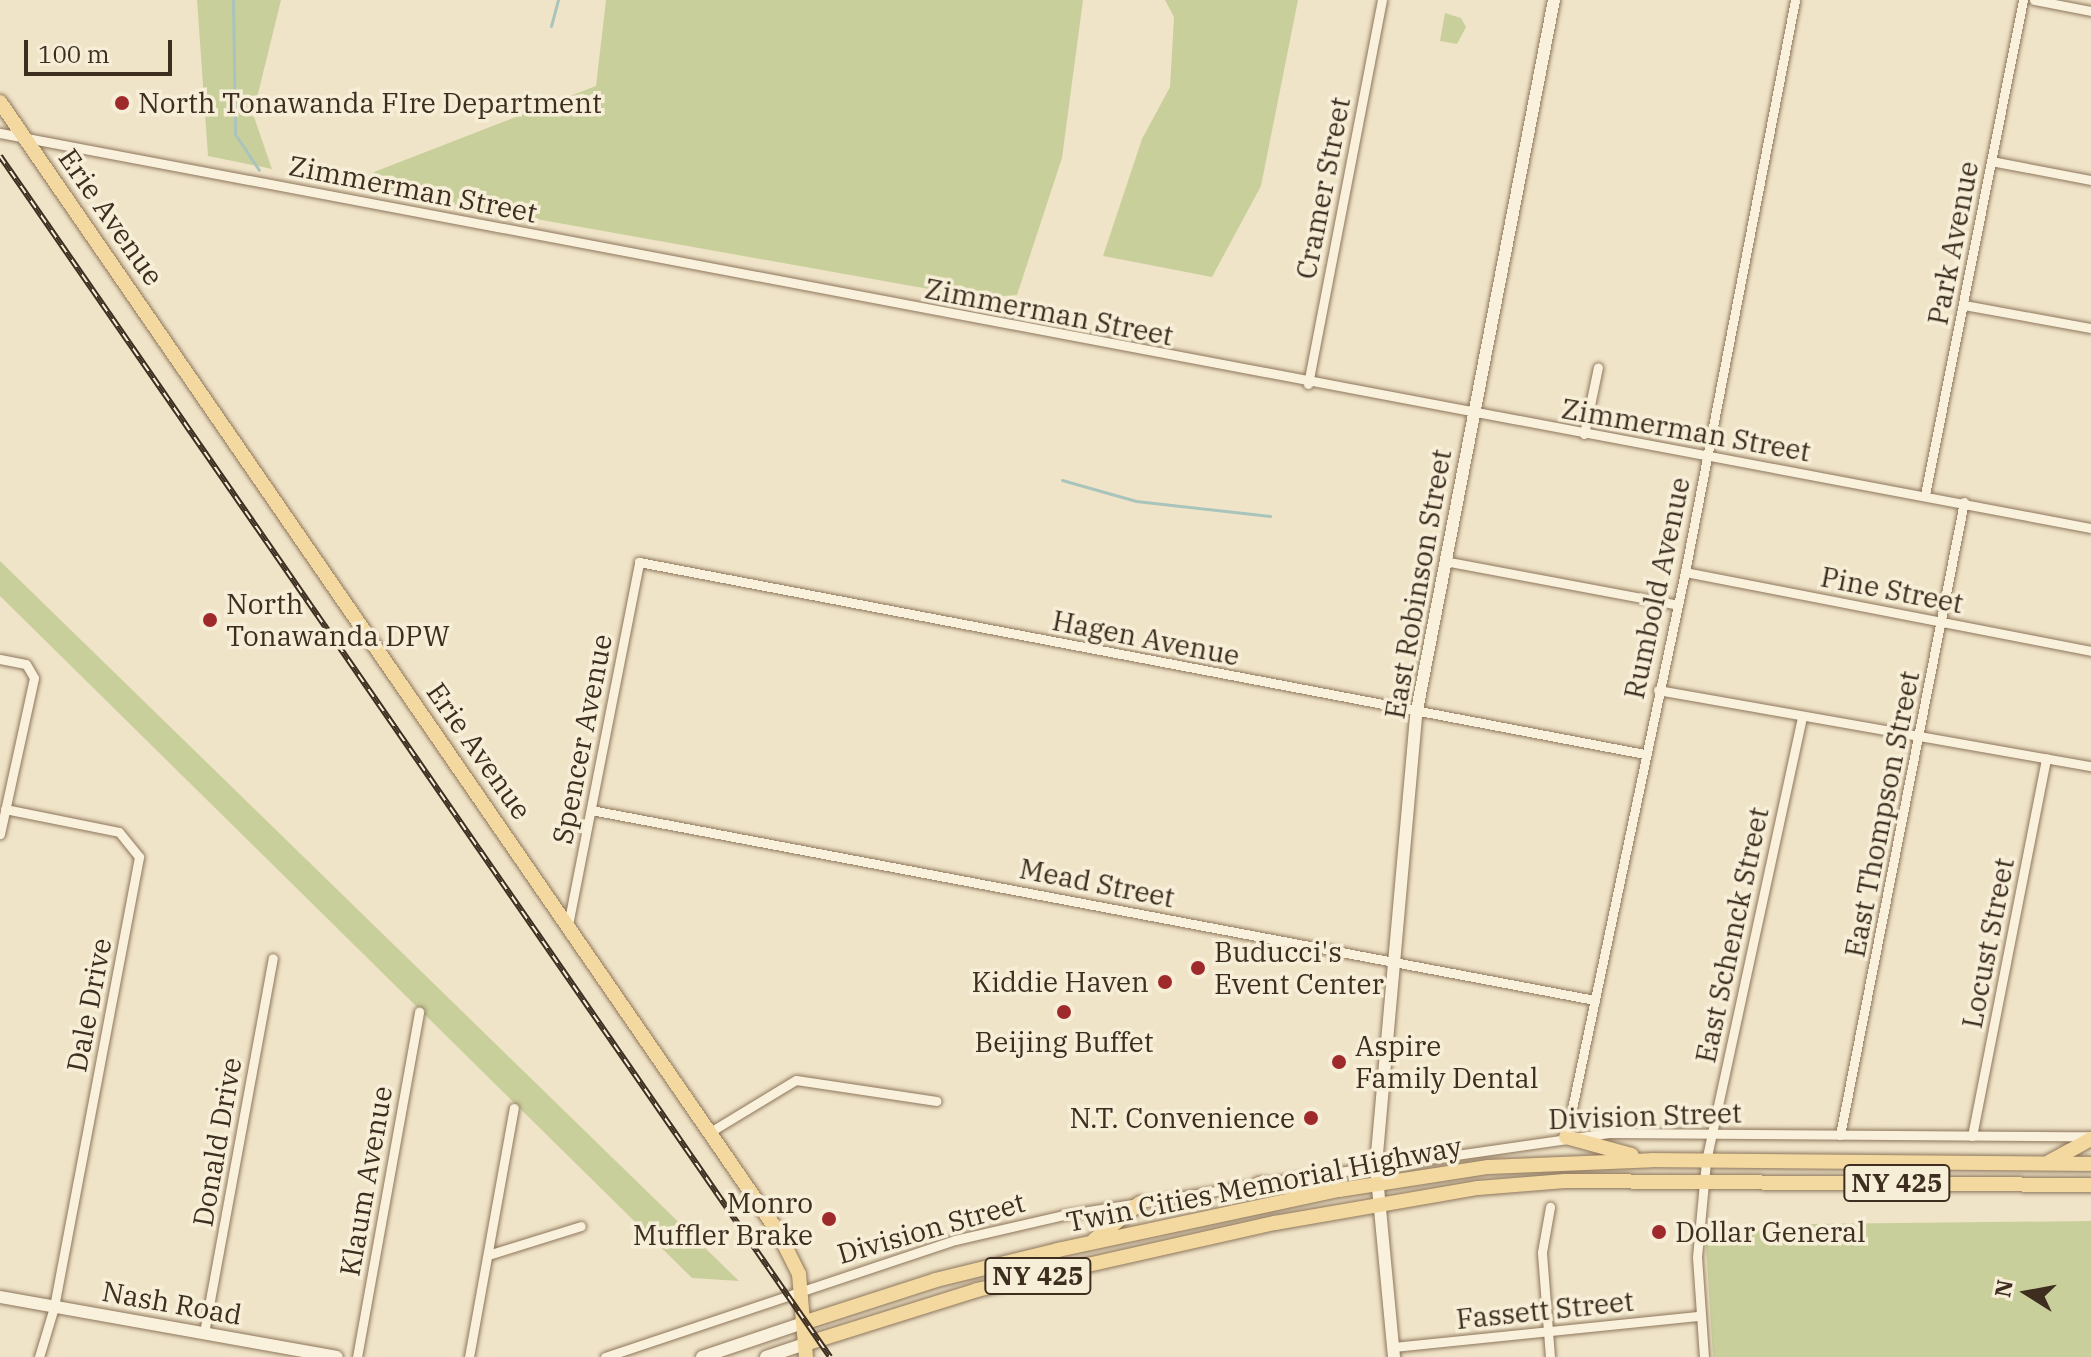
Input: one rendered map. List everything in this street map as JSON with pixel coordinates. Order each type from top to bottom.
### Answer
[{"type":"main road","name":"Erie Avenue","points":[[0,102],[793,1255],[800,1289],[805,1351]]},
{"type":"main road","points":[[1566,1137],[1652,1160]]},
{"type":"main road","points":[[2047,1163],[2091,1138]]},
{"type":"main road","name":"Twin Cities Memorial Highway","points":[[803,1323],[936,1280],[1089,1244],[1339,1190],[1488,1167],[1652,1160],[2091,1164]]},
{"type":"main road","name":"Twin Cities Memorial Highway","points":[[805,1351],[977,1290],[1381,1203],[1520,1183],[2091,1185]]},
{"type":"main road","points":[[1259,1184],[1339,1190]]},
{"type":"main road","points":[[1089,1244],[1140,1203]]},
{"type":"street","name":"Cramer Street","points":[[1308,384],[1382,0]]},
{"type":"street","name":"East Robinson Street","points":[[1394,1352],[1376,1165],[1417,710],[1554,0]]},
{"type":"street","name":"Rumbold Avenue","points":[[1566,1137],[1685,572],[1795,0]]},
{"type":"street","name":"Park Avenue","points":[[1925,495],[2023,0]]},
{"type":"street","points":[[2034,0],[2091,11]]},
{"type":"street","name":"Zimmerman Street","points":[[0,133],[1308,384],[1964,502],[2091,528]]},
{"type":"street","points":[[1991,161],[2091,180]]},
{"type":"street","points":[[1964,305],[2091,328]]},
{"type":"street","points":[[1584,434],[1598,367]]},
{"type":"street","name":"East Thompson Street","points":[[1840,1135],[1964,502]]},
{"type":"street","points":[[1444,561],[1678,605]]},
{"type":"street","name":"Spencer Avenue","points":[[568,925],[639,562]]},
{"type":"street","name":"Hagen Avenue","points":[[639,562],[1645,754]]},
{"type":"street","name":"Pine Street","points":[[1685,572],[2091,651]]},
{"type":"street","points":[[0,659],[26,664],[34,678],[0,834]]},
{"type":"street","points":[[1658,690],[1802,718],[2091,766]]},
{"type":"street","name":"East Schenck Street","points":[[1704,1357],[1697,1257],[1706,1161],[1802,718]]},
{"type":"street","name":"Locust Street","points":[[1972,1136],[2046,758]]},
{"type":"street","name":"Dale Drive","points":[[5,809],[119,832],[139,857],[54,1307],[39,1357]]},
{"type":"street","name":"Mead Street","points":[[591,810],[1595,1000]]},
{"type":"street","name":"Donald Drive","points":[[204,1333],[273,958]]},
{"type":"street","name":"Klaum Avenue","points":[[357,1357],[419,1012]]},
{"type":"street","points":[[710,1132],[796,1080],[936,1101]]},
{"type":"street","points":[[469,1357],[491,1254],[514,1108]]},
{"type":"street","name":"Division Street","points":[[605,1357],[800,1289],[955,1240],[1140,1203],[1376,1165],[1566,1137],[1712,1134],[2091,1138]]},
{"type":"street","points":[[1550,1207],[1542,1252],[1550,1357]]},
{"type":"street","points":[[491,1254],[581,1226]]},
{"type":"street","name":"Nash Road","points":[[0,1297],[337,1357]]},
{"type":"street","name":"Fassett Street","points":[[1394,1352],[1548,1331],[1700,1316]]},
{"type":"street","name":"Twin Cities Memorial Highway","points":[[702,1357],[803,1323]]},
{"type":"street","name":"Twin Cities Memorial Highway","points":[[766,1357],[805,1351]]},
{"type":"green space","points":[[197,0],[281,0],[253,114],[272,169],[208,156]]},
{"type":"green space","points":[[606,0],[1083,0],[1062,158],[1017,295],[979,298],[373,190],[374,172],[596,86]]},
{"type":"green space","points":[[1165,0],[1298,0],[1261,186],[1212,277],[1103,256],[1142,139],[1170,87],[1174,17]]},
{"type":"green space","points":[[1445,13],[1461,18],[1466,27],[1457,44],[1440,41]]},
{"type":"green space","points":[[0,561],[739,1281],[692,1278],[0,596]]},
{"type":"green space","points":[[2091,1221],[2091,1357],[1713,1357],[1705,1231],[1815,1229],[1808,1224]]},
{"type":"waterway","points":[[233,0],[235,134],[259,170]]},
{"type":"waterway","points":[[551,26],[558,0]]},
{"type":"waterway","points":[[1062,480],[1136,501],[1270,516]]},
{"type":"railway","points":[[0,156],[830,1357]]},
{"type":"place","name":"North Tonawanda FIre Department","points":[[122,103]]},
{"type":"place","name":"North Tonawanda DPW","points":[[210,620]]},
{"type":"place","name":"Buducci's Event Center","points":[[1198,968]]},
{"type":"place","name":"Kiddie Haven","points":[[1165,982]]},
{"type":"place","name":"Beijing Buffet","points":[[1064,1012]]},
{"type":"place","name":"Aspire Family Dental","points":[[1339,1062]]},
{"type":"place","name":"N.T. Convenience","points":[[1311,1118]]},
{"type":"place","name":"Monro Muffler Brake","points":[[829,1219]]},
{"type":"place","name":"Dollar General","points":[[1659,1232]]}]
